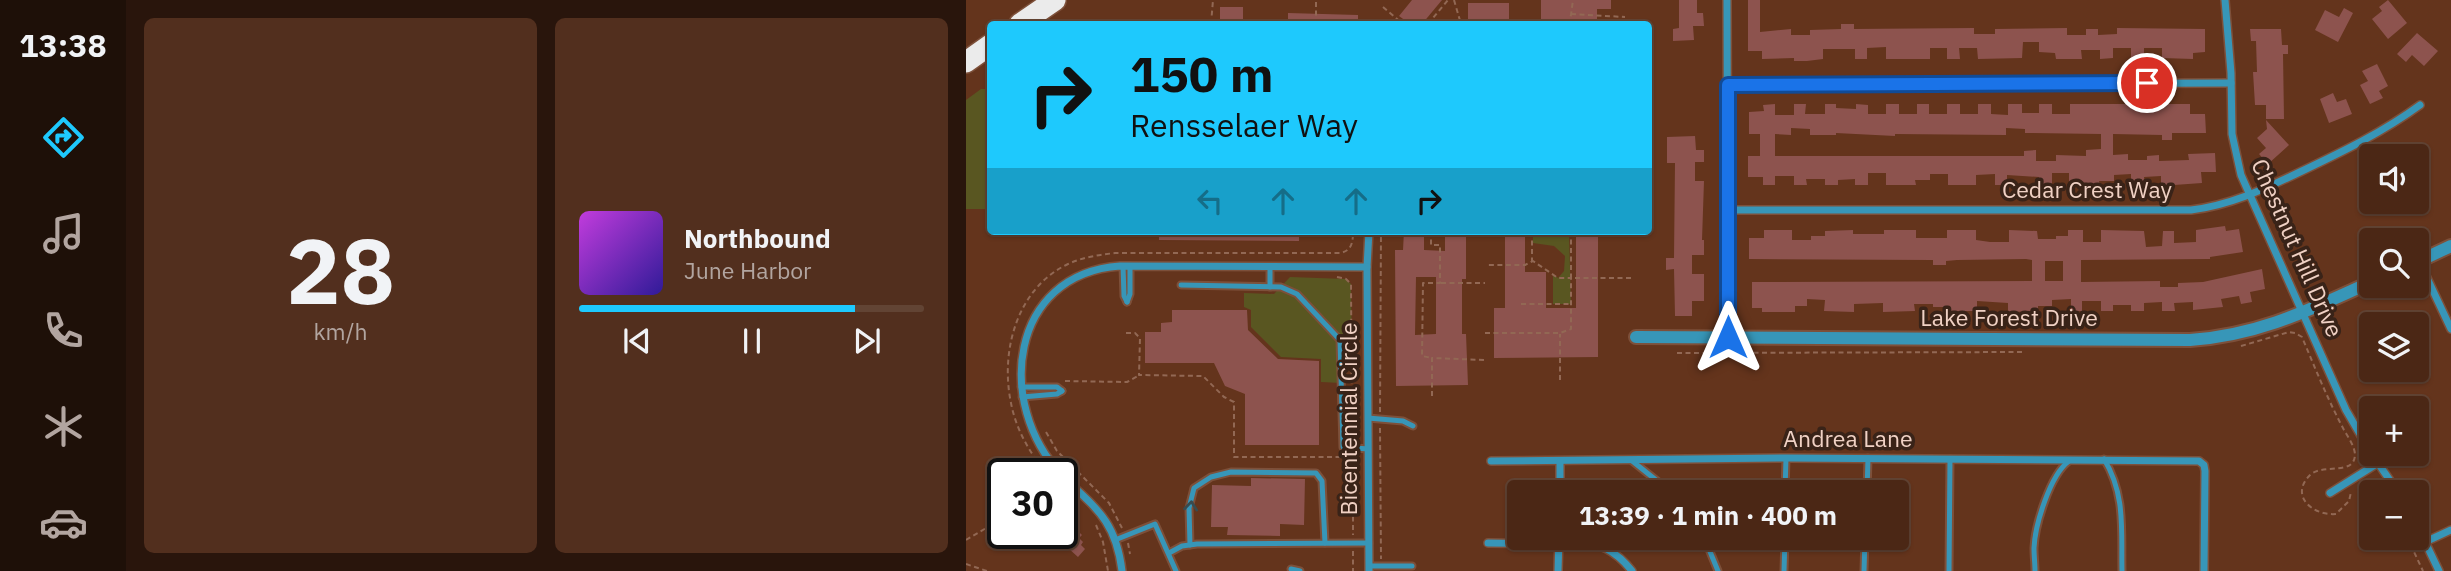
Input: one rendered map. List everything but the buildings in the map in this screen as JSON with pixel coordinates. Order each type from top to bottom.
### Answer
[{"type":"highway","points":[[1024,21],[1055,0]]},
{"type":"highway","points":[[966,62],[987,47]]},
{"type":"street","points":[[1727,0],[1728,337]]},
{"type":"street","name":"Chestnut Hill Drive","points":[[2225,0],[2232,134],[2236,156],[2250,195],[2346,410],[2359,432]]},
{"type":"street","points":[[1728,85],[2231,83]]},
{"type":"street","name":"Cedar Crest Way","points":[[1728,210],[2212,207],[2250,195],[2368,139],[2420,105]]},
{"type":"street","name":"Bicentennial Circle","points":[[1368,235],[1369,568]]},
{"type":"street","points":[[2429,256],[2451,246]]},
{"type":"street","points":[[1047,458],[1029,424],[1022,397],[1021,367],[1031,325],[1050,296],[1068,282],[1089,272],[1127,267],[1367,267]]},
{"type":"street","points":[[2429,284],[2451,329]]},
{"type":"street","name":"Lake Forest Drive","points":[[1636,337],[2190,340],[2240,334],[2270,326],[2359,288]]},
{"type":"street","name":"Andrea Lane","points":[[1491,461],[1786,458],[2193,460],[2204,465],[2204,571]]},
{"type":"street","points":[[1560,462],[1560,480]]},
{"type":"street","points":[[2330,493],[2373,466]]},
{"type":"street","points":[[1078,489],[1104,517],[1115,540],[1122,571]]},
{"type":"street","points":[[2429,540],[2451,530]]},
{"type":"street","points":[[1488,543],[1507,542]]},
{"type":"street","points":[[1559,550],[1559,571]]},
{"type":"street","points":[[1610,550],[1632,571]]},
{"type":"street","points":[[2429,550],[2438,571]]},
{"type":"lane","points":[[1127,267],[1130,294],[1127,302],[1124,296],[1127,267]]},
{"type":"lane","points":[[1270,267],[1270,286]]},
{"type":"lane","points":[[1181,285],[1270,286],[1281,287],[1297,294],[1340,340],[1343,447],[1368,449]]},
{"type":"lane","points":[[1021,387],[1057,387],[1062,391],[1057,394],[1022,397]]},
{"type":"lane","points":[[1368,418],[1403,421],[1413,426]]},
{"type":"lane","points":[[1785,480],[1786,458]]},
{"type":"lane","points":[[1867,480],[1868,458]]},
{"type":"lane","points":[[1949,571],[1950,459]]},
{"type":"lane","points":[[2035,571],[2034,550],[2042,513],[2054,477],[2071,459]]},
{"type":"lane","points":[[2104,459],[2119,491],[2122,571]]},
{"type":"lane","points":[[1631,460],[1656,480]]},
{"type":"lane","points":[[1190,545],[1189,508],[1194,488],[1211,477],[1231,472],[1317,473],[1322,481],[1325,543]]},
{"type":"lane","points":[[1115,540],[1155,524],[1176,571]]},
{"type":"lane","points":[[1169,553],[1190,545],[1369,543]]},
{"type":"lane","points":[[1709,550],[1718,571]]},
{"type":"lane","points":[[1784,571],[1785,550]]},
{"type":"lane","points":[[1864,571],[1865,550]]},
{"type":"lane","points":[[1369,568],[1412,566]]},
{"type":"lane","points":[[1291,569],[1300,571]]},
{"type":"path","points":[[1211,21],[1213,0]]},
{"type":"path","points":[[1316,0],[1316,21]]},
{"type":"path","points":[[1430,21],[1447,0]]},
{"type":"path","points":[[1454,0],[1460,21]]},
{"type":"path","points":[[1568,21],[1573,0]]},
{"type":"path","points":[[1383,7],[1399,21]]},
{"type":"path","points":[[1571,14],[1625,17]]},
{"type":"path","points":[[1381,235],[1381,566]]},
{"type":"path","points":[[1432,235],[1431,245],[1440,245],[1440,283]]},
{"type":"path","points":[[1532,235],[1532,261]]},
{"type":"path","points":[[1485,333],[1560,333],[1571,329],[1571,235]]},
{"type":"path","points":[[1486,265],[1525,265],[1532,261]]},
{"type":"path","points":[[1532,261],[1558,278],[1630,278]]},
{"type":"path","points":[[1332,276],[1346,279],[1351,284],[1353,571]]},
{"type":"path","points":[[1485,283],[1423,283],[1422,356],[1485,360]]},
{"type":"path","points":[[1521,304],[1570,304]]},
{"type":"path","points":[[1512,328],[1512,333]]},
{"type":"path","points":[[1542,328],[1542,333]]},
{"type":"path","points":[[2231,347],[2289,332],[2295,332],[2302,337],[2334,412],[2355,452],[2354,460],[2349,465],[2340,469],[2320,468],[2311,474],[2305,481],[2303,490],[2305,501],[2318,513],[2336,514],[2349,501],[2352,486]]},
{"type":"path","points":[[1126,333],[1135,333],[1140,338],[1139,375]]},
{"type":"path","points":[[1560,333],[1560,380]]},
{"type":"path","points":[[1677,353],[2034,352]]},
{"type":"path","points":[[1432,358],[1432,396]]},
{"type":"path","points":[[1062,381],[1127,382],[1139,375],[1203,376],[1224,397],[1234,402],[1234,457],[1353,457]]},
{"type":"path","points":[[1042,426],[1057,451],[1110,503],[1125,536],[1130,558]]},
{"type":"path","points":[[1353,457],[1354,466]]},
{"type":"path","points":[[2365,477],[2373,480]]},
{"type":"path","points":[[1094,523],[1103,542],[1108,571]]},
{"type":"path","points":[[966,540],[987,527]]},
{"type":"path","points":[[2413,550],[2423,571]]},
{"type":"path","points":[[966,564],[987,571]]},
{"type":"shaded area","points":[[981,89],[987,89],[987,209],[966,209],[966,100]]},
{"type":"shaded area","points":[[1533,235],[1569,235],[1571,304],[1553,304],[1553,274],[1558,278],[1564,271],[1565,256],[1554,246],[1533,243]]},
{"type":"shaded area","points":[[1290,277],[1346,279],[1351,284],[1352,357],[1338,362],[1341,383],[1321,382],[1321,359],[1281,357],[1251,327],[1251,310],[1244,307],[1244,293],[1274,294]]},
{"type":"route","points":[[1728,337],[1728,85],[2147,83]]}]
